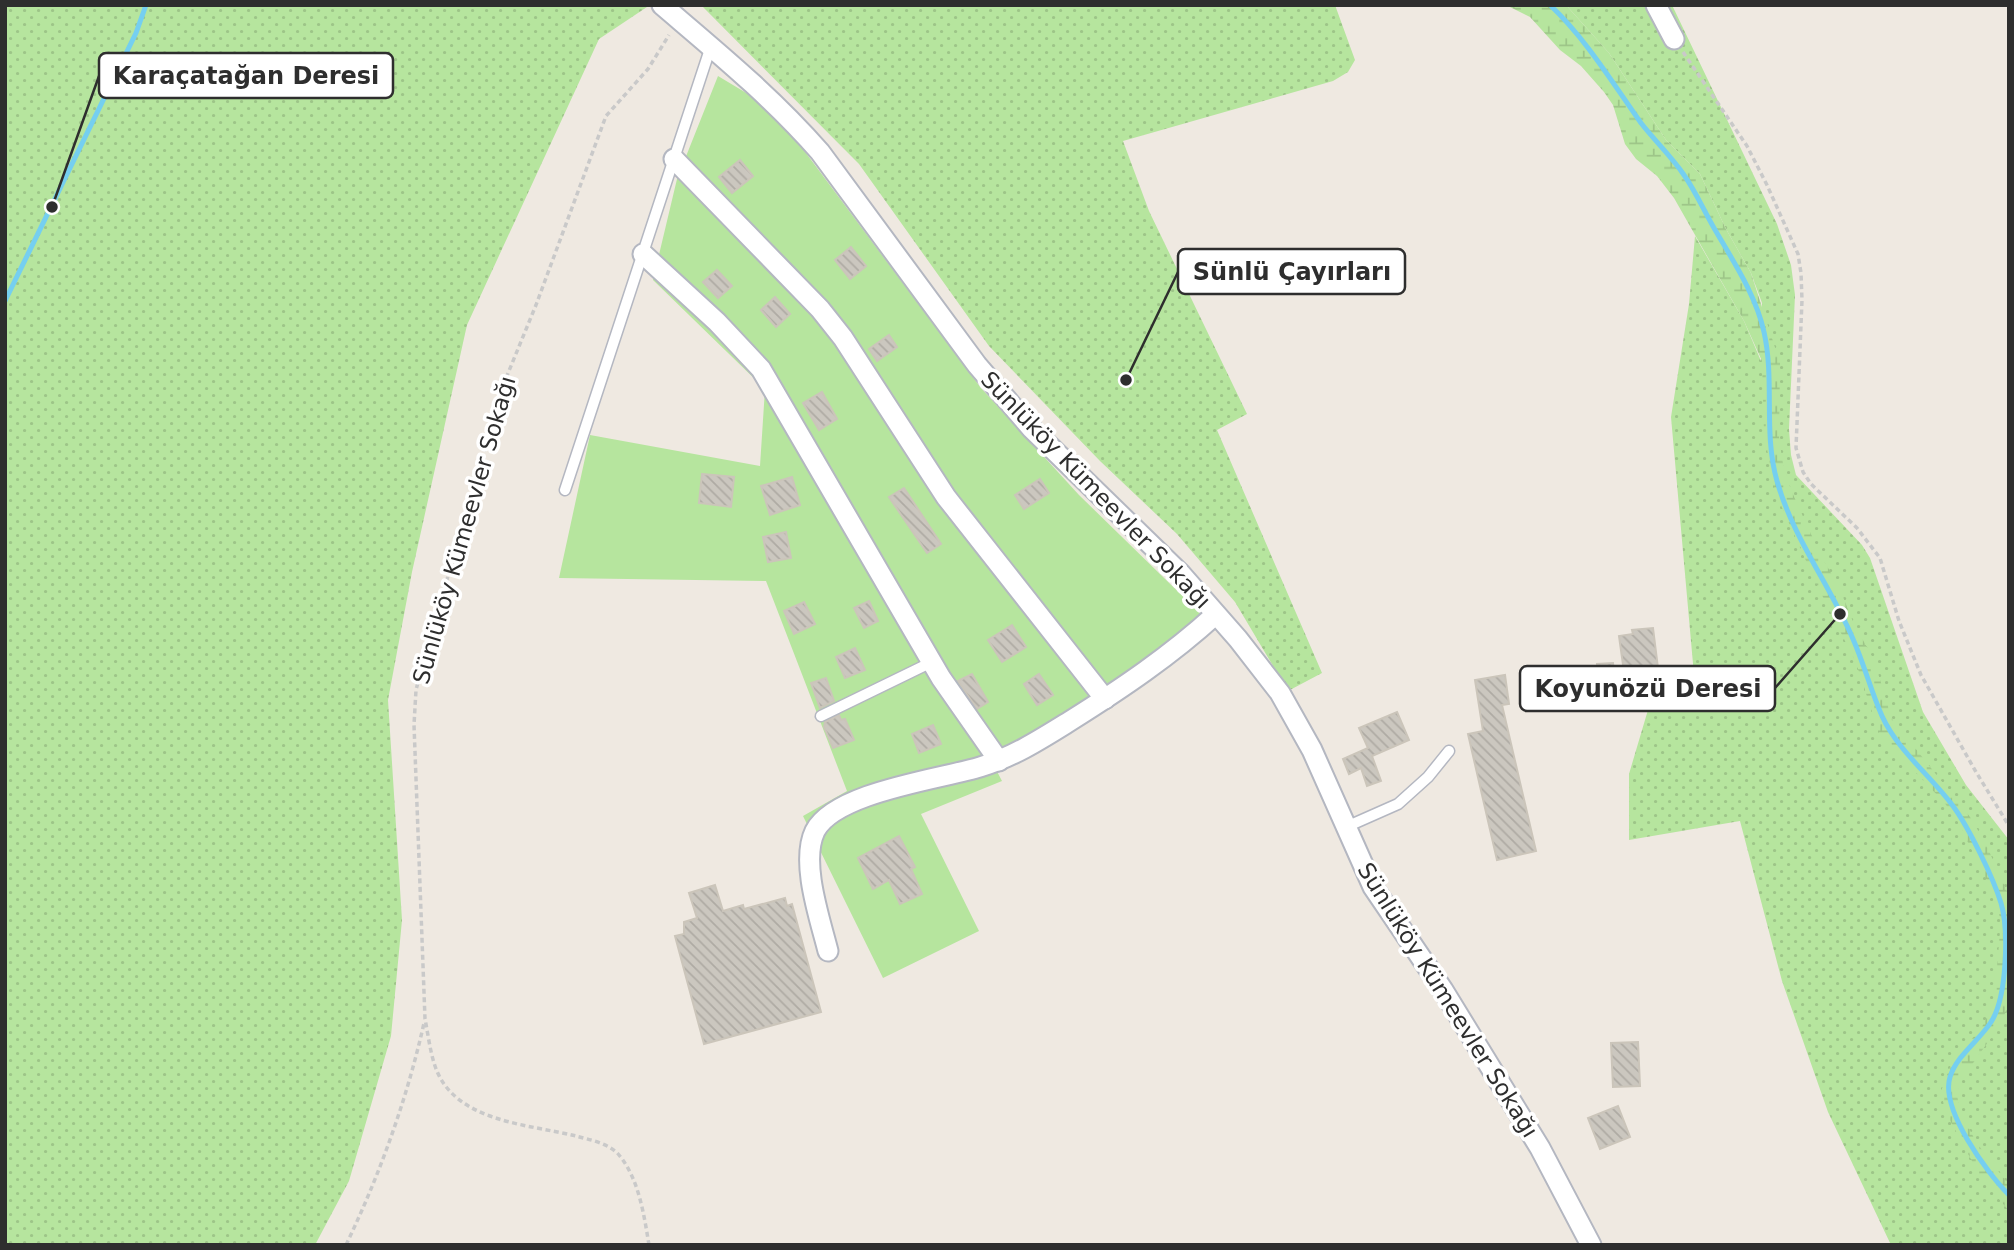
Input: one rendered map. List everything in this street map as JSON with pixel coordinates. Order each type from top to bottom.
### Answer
[{"type":"street","points":[[1656,5],[1674,39]]},
{"type":"street","name":"Sünlüköy Kümeevler Sokağı","points":[[669,11],[768,96],[820,152],[977,365],[1013,408],[1181,574],[1238,639],[1280,693],[1312,750],[1373,887],[1443,990],[1521,1116],[1571,1203],[1591,1245]]},
{"type":"street","points":[[674,159],[820,309],[843,338],[946,497],[1105,699]]},
{"type":"street","points":[[643,254],[724,330],[761,369],[932,662],[999,761]]},
{"type":"street","name":"Sünlüköy Kümeevler Sokağı","points":[[828,951],[811,869],[813,839],[816,829],[825,819],[859,801],[900,785],[978,768],[999,761],[1034,743],[1175,651],[1215,615]]},
{"type":"lane","points":[[565,491],[711,46]]},
{"type":"lane","points":[[821,716],[932,662]]},
{"type":"lane","points":[[1346,827],[1398,804],[1427,777],[1449,751]]},
{"type":"path","name":"Sünlüköy Kümeevler Sokağı","points":[[649,1245],[643,1206],[631,1175],[619,1155],[609,1146],[499,1119],[464,1103],[448,1090],[435,1067],[425,1019],[414,725],[416,691],[422,667],[504,383],[606,116],[648,69],[664,44],[669,11]]},
{"type":"path","points":[[1674,39],[1747,146],[1798,254],[1802,300],[1796,448],[1803,472],[1811,484],[1857,528],[1880,558],[1899,621],[1921,675],[1991,800],[2009,826]]},
{"type":"path","points":[[346,1245],[375,1182],[411,1073],[425,1019]]},
{"type":"green space","points":[[5,5],[650,5],[599,39],[467,325],[412,572],[388,700],[402,920],[391,1036],[349,1181],[315,1245],[5,1245]]},
{"type":"green space","points":[[701,5],[1335,5],[1355,60],[1348,72],[1333,81],[1123,141],[1149,211],[1247,414],[1217,430],[1322,673],[1288,691],[1235,602],[1177,534],[1100,461],[989,346],[859,164]]},
{"type":"green space","points":[[1506,5],[1566,5],[1609,53],[1666,140],[1700,174],[1751,273],[1780,363],[1779,438],[1791,490],[1820,554],[1839,587],[1854,624],[1874,660],[1892,719],[1970,817],[1985,842],[2009,896],[2009,1002],[1993,1035],[1961,1080],[1957,1095],[1960,1111],[1976,1142],[2009,1185],[2009,1211],[1980,1176],[1945,1111],[1941,1091],[1952,1062],[1982,1027],[1994,1002],[2001,920],[1987,881],[1956,818],[1880,736],[1856,663],[1775,492],[1764,433],[1762,361],[1744,321],[1674,198],[1657,176],[1636,159],[1625,144],[1613,105],[1604,92],[1530,17]]},
{"type":"green space","points":[[1566,5],[1672,5],[1777,224],[1791,265],[1795,295],[1789,429],[1796,475],[1862,545],[1870,558],[1923,712],[1966,785],[2009,840],[2009,1245],[1891,1245],[1828,1112],[1782,981],[1740,821],[1629,840],[1629,774],[1653,693],[1695,686],[1671,417],[1689,304],[1695,236],[1744,321],[1761,361],[1762,303],[1751,273],[1700,174],[1666,140],[1609,53]]},
{"type":"green space","points":[[718,76],[763,103],[794,137],[981,388],[1079,495],[1203,616],[1110,686],[991,760],[1002,781],[921,814],[979,931],[883,978],[803,816],[847,791],[766,581],[559,578],[590,435],[760,466],[765,389],[653,280],[677,179]]},
{"type":"building","points":[[740,160],[753,176],[732,193],[719,177]]},
{"type":"building","points":[[851,247],[866,266],[850,279],[835,260]]},
{"type":"building","points":[[717,270],[732,286],[718,298],[703,282]]},
{"type":"building","points":[[775,297],[790,314],[776,327],[761,310]]},
{"type":"building","points":[[889,335],[897,347],[877,361],[869,349]]},
{"type":"building","points":[[822,392],[837,419],[819,430],[803,403]]},
{"type":"building","points":[[702,474],[734,477],[731,507],[699,503]]},
{"type":"building","points":[[792,477],[800,505],[770,515],[761,486]]},
{"type":"building","points":[[1040,479],[1049,493],[1024,509],[1015,495]]},
{"type":"building","points":[[904,488],[941,544],[927,553],[889,497]]},
{"type":"building","points":[[786,532],[791,558],[768,562],[763,537]]},
{"type":"building","points":[[869,601],[878,621],[864,628],[854,608]]},
{"type":"building","points":[[804,602],[815,624],[794,634],[784,611]]},
{"type":"building","points":[[1012,625],[1026,647],[1002,662],[988,640]]},
{"type":"building","points":[[1653,628],[1658,668],[1624,672],[1619,636],[1633,634],[1632,630]]},
{"type":"building","points":[[855,648],[865,670],[845,678],[836,657]]},
{"type":"building","points":[[1613,663],[1615,680],[1598,681],[1597,664]]},
{"type":"building","points":[[972,674],[988,702],[977,709],[958,681]]},
{"type":"building","points":[[1039,674],[1053,695],[1037,705],[1024,684]]},
{"type":"building","points":[[1505,675],[1509,704],[1502,705],[1536,851],[1497,860],[1468,734],[1483,731],[1475,680]]},
{"type":"building","points":[[826,678],[834,701],[820,708],[811,683]]},
{"type":"building","points":[[1397,712],[1409,740],[1372,756],[1381,781],[1367,786],[1361,768],[1349,774],[1343,759],[1368,748],[1359,728]]},
{"type":"building","points":[[839,715],[841,720],[845,719],[854,740],[833,748],[824,727],[825,722]]},
{"type":"building","points":[[933,725],[941,744],[919,753],[912,734]]},
{"type":"building","points":[[899,836],[915,867],[911,869],[922,894],[900,904],[889,880],[873,889],[858,858]]},
{"type":"building","points":[[715,885],[723,911],[743,905],[744,909],[785,898],[787,906],[792,904],[821,1012],[704,1044],[675,936],[684,934],[684,922],[697,918],[689,893]]},
{"type":"building","points":[[1638,1042],[1640,1086],[1613,1087],[1611,1043]]},
{"type":"building","points":[[1618,1106],[1630,1137],[1600,1149],[1588,1118]]},
{"type":"waterway","points":[[5,301],[136,33],[146,5]]},
{"type":"waterway","points":[[1550,5],[1587,46],[1641,123],[1684,175],[1743,279],[1764,332],[1769,369],[1773,463],[1792,522],[1844,619],[1889,729],[1905,752],[1959,815],[1997,892],[2004,915],[2006,946],[2000,997],[1991,1022],[1953,1069],[1949,1090],[1958,1123],[1989,1172],[2009,1195]]},
{"type":"place","name":"Karaçatağan Deresi","points":[[52,207]]},
{"type":"place","name":"Sünlü Çayırları","points":[[1126,380]]},
{"type":"place","name":"Koyunözü Deresi","points":[[1840,614]]}]
